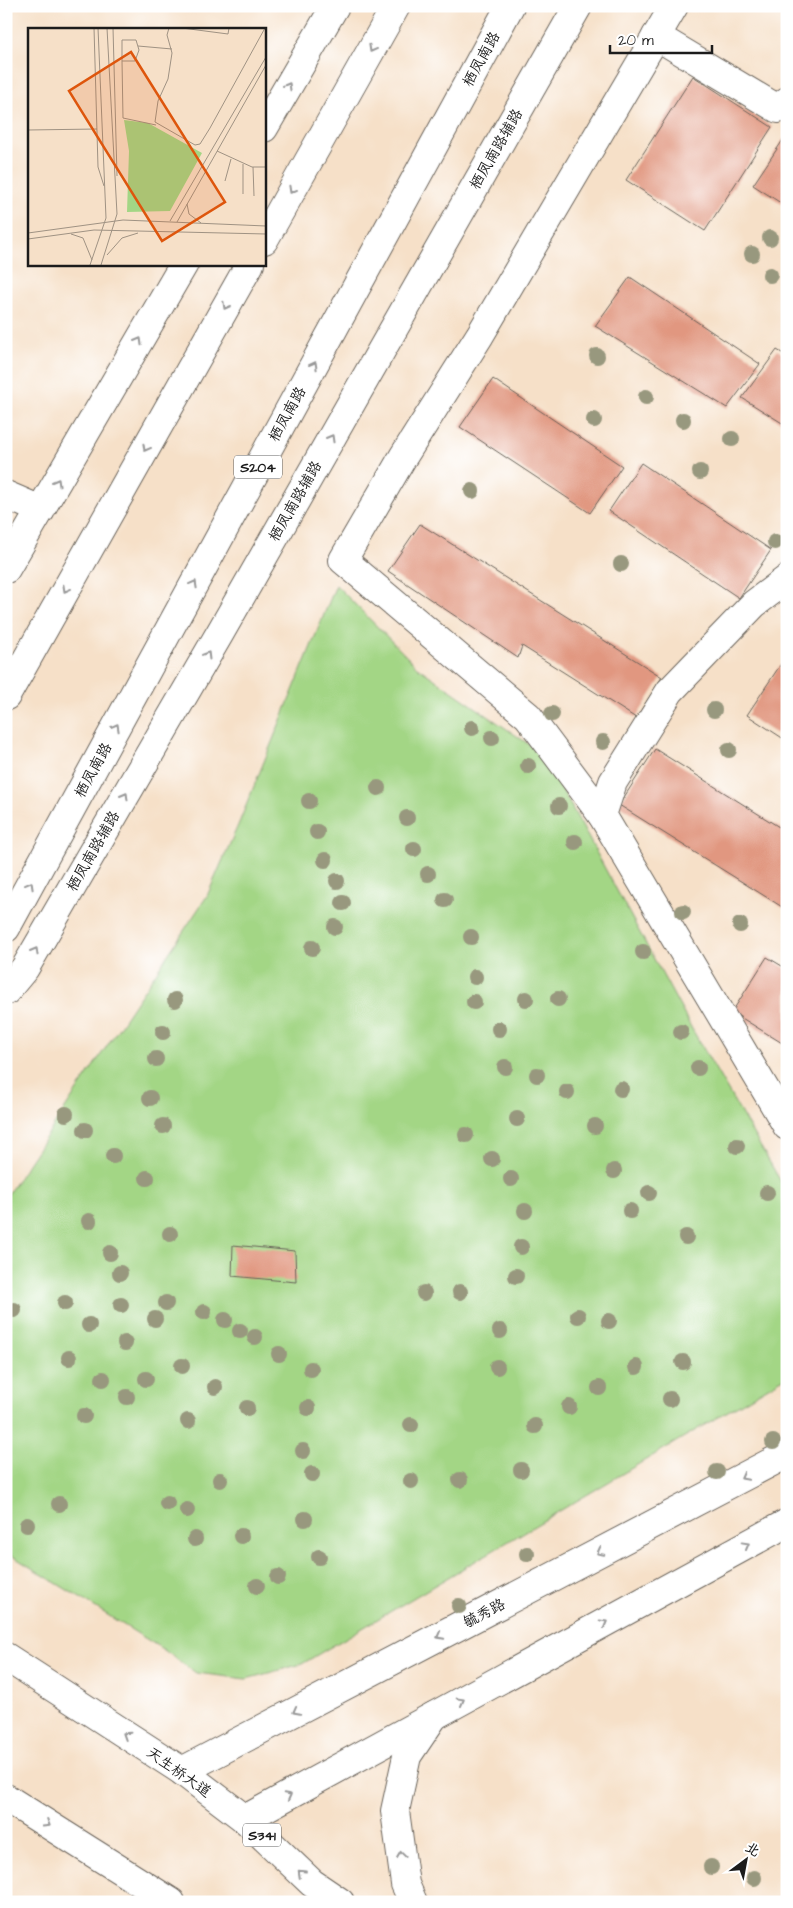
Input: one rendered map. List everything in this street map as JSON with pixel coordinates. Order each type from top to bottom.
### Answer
[{"type":"street","points":[[265,126],[335,6]]},
{"type":"street","points":[[265,238],[396,6]]},
{"type":"street","name":"栖凤南路","points":[[6,928],[510,6]]},
{"type":"street","name":"栖凤南路辅路","points":[[6,991],[25,968],[220,633],[578,6]]},
{"type":"street","points":[[674,6],[480,335],[403,457],[343,560],[528,716],[602,815],[787,1126]]},
{"type":"street","points":[[656,36],[778,109],[787,102]]},
{"type":"street","points":[[6,569],[183,265]]},
{"type":"street","points":[[6,696],[249,265]]},
{"type":"street","points":[[6,495],[40,510]]},
{"type":"street","points":[[602,815],[613,782],[670,691],[754,604],[787,579]]},
{"type":"street","name":"毓秀路","points":[[182,1771],[787,1454]]},
{"type":"street","points":[[245,1819],[787,1523]]},
{"type":"street","name":"天生桥大道","points":[[6,1657],[182,1771],[245,1819],[312,1883],[340,1902]]},
{"type":"street","points":[[413,1902],[405,1884],[395,1811],[407,1756],[434,1716]]},
{"type":"street","points":[[6,1798],[170,1902]]},
{"type":"green space","points":[[336,585],[417,667],[543,754],[692,1029],[787,1192],[787,1376],[302,1664],[246,1679],[196,1673],[164,1650],[6,1552],[6,1197],[207,896],[239,823]]},
{"type":"building","points":[[693,76],[772,127],[705,231],[626,180]]},
{"type":"building","points":[[785,137],[787,138],[787,207],[753,185]]},
{"type":"building","points":[[630,277],[760,364],[727,408],[595,326]]},
{"type":"building","points":[[777,350],[787,356],[787,426],[742,398]]},
{"type":"building","points":[[493,379],[622,466],[590,513],[460,427]]},
{"type":"building","points":[[641,463],[771,550],[739,598],[609,511]]},
{"type":"building","points":[[420,524],[662,677],[636,718],[522,646],[518,658],[388,571]]},
{"type":"building","points":[[781,664],[787,668],[787,741],[747,715]]},
{"type":"building","points":[[655,749],[787,832],[787,910],[619,805]]},
{"type":"building","points":[[767,957],[787,969],[787,1046],[732,1012]]},
{"type":"building","points":[[233,1245],[295,1251],[296,1282],[232,1276]]}]
